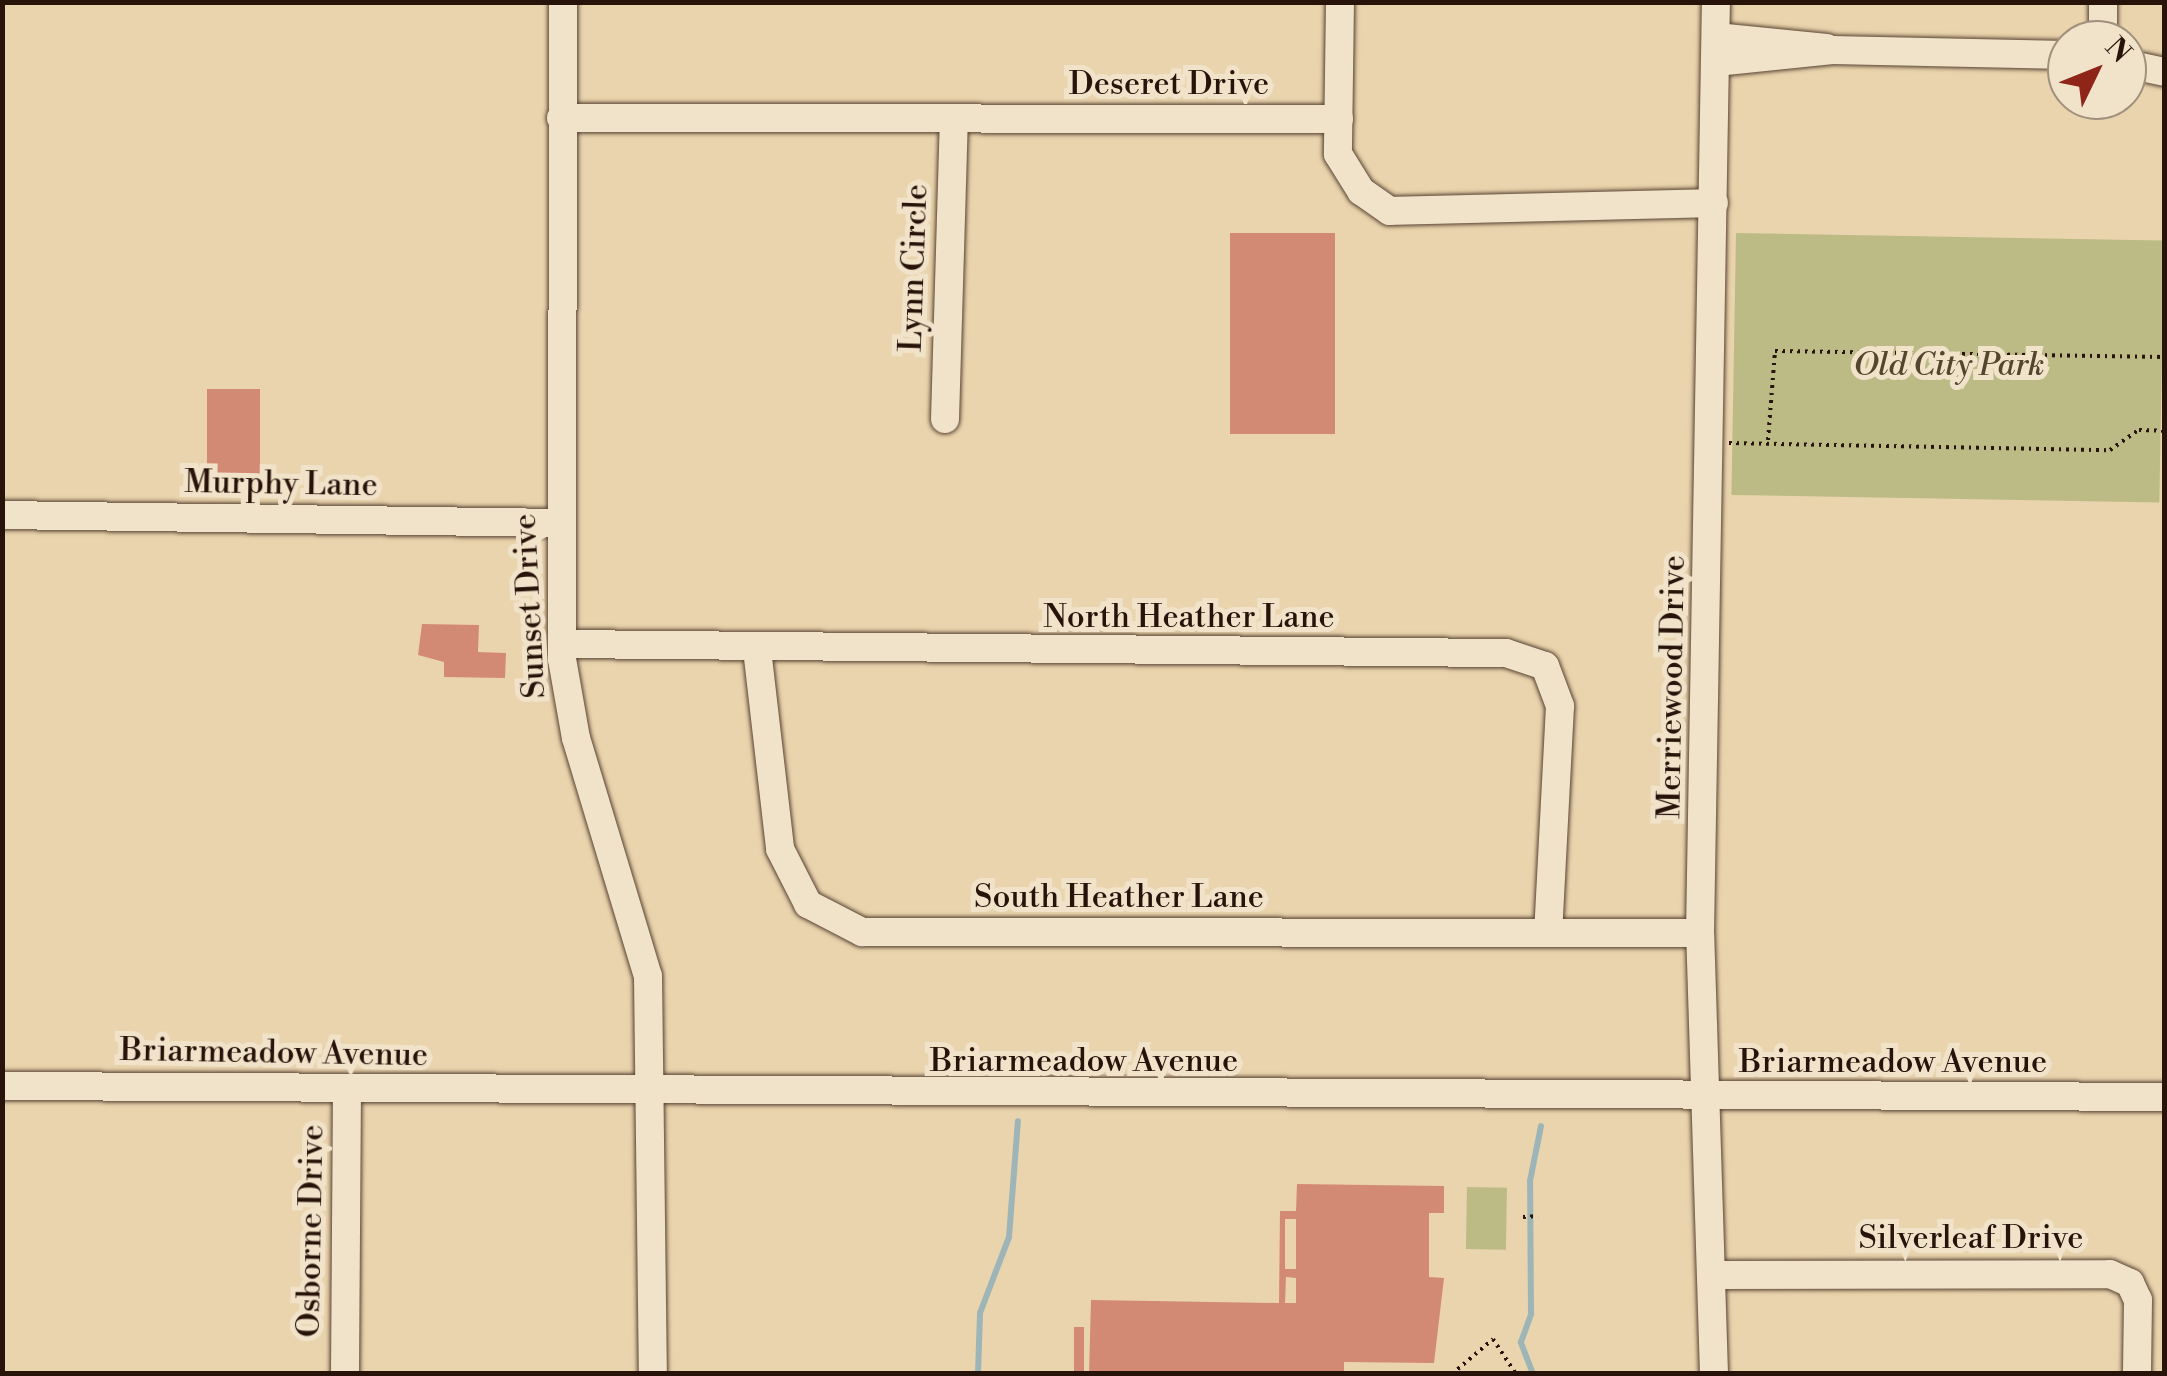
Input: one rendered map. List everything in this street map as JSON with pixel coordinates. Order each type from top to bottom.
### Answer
[{"type":"street","name":"Sunset Drive","points":[[563,2],[559,523],[562,644],[576,738],[648,976],[652,1374]]},
{"type":"street","points":[[1340,2],[1338,154],[1360,191],[1390,211],[1714,203]]},
{"type":"street","name":"Merriewood Drive","points":[[1714,1374],[1716,1276],[1700,933],[1716,2]]},
{"type":"street","points":[[1716,50],[2047,55]]},
{"type":"street","name":"Deseret Drive","points":[[561,118],[1339,119]]},
{"type":"street","name":"Lynn Circle","points":[[945,419],[954,119]]},
{"type":"street","name":"Murphy Lane","points":[[2,516],[559,523]]},
{"type":"street","name":"North Heather Lane","points":[[562,644],[1506,654],[1545,666],[1560,706],[1548,932]]},
{"type":"street","name":"South Heather Lane","points":[[757,649],[780,849],[808,904],[862,932],[1700,933]]},
{"type":"street","name":"Briarmeadow Avenue","points":[[2,1086],[2164,1097]]},
{"type":"street","name":"Osborne Drive","points":[[344,1374],[347,1089]]},
{"type":"street","name":"Silverleaf Drive","points":[[1716,1276],[2110,1274],[2130,1283],[2138,1300],[2138,1374]]},
{"type":"path","points":[[1768,440],[1775,351],[2164,357]]},
{"type":"path","points":[[1711,444],[1768,440],[2110,450],[2139,430],[2164,430]]},
{"type":"path","points":[[1523,1217],[1538,1216]]},
{"type":"path","points":[[1452,1374],[1493,1340],[1516,1374]]},
{"type":"green space","name":"Old City Park","points":[[1736,233],[2164,240],[2159,502],[1731,495]]},
{"type":"green space","points":[[1467,1187],[1507,1188],[1506,1250],[1466,1249]]},
{"type":"building","points":[[1230,233],[1335,233],[1335,434],[1230,434]]},
{"type":"building","points":[[207,389],[260,389],[260,474],[207,474]]},
{"type":"building","points":[[422,624],[479,625],[478,652],[506,653],[505,678],[444,677],[444,662],[418,655]]},
{"type":"building","points":[[1297,1184],[1444,1186],[1444,1213],[1429,1213],[1429,1277],[1444,1278],[1434,1363],[1344,1362],[1344,1374],[1089,1374],[1091,1300],[1279,1303],[1280,1211],[1296,1211]],"holes":[[[1285,1219],[1296,1219],[1296,1269],[1285,1269]],[[1286,1277],[1296,1278],[1296,1303],[1285,1303]]]},
{"type":"building","points":[[1074,1327],[1084,1327],[1084,1374],[1074,1374]]},
{"type":"waterway","points":[[978,1374],[980,1313],[1009,1237],[1018,1121]]},
{"type":"waterway","points":[[1533,1374],[1521,1342],[1531,1314],[1530,1181],[1541,1126]]}]
